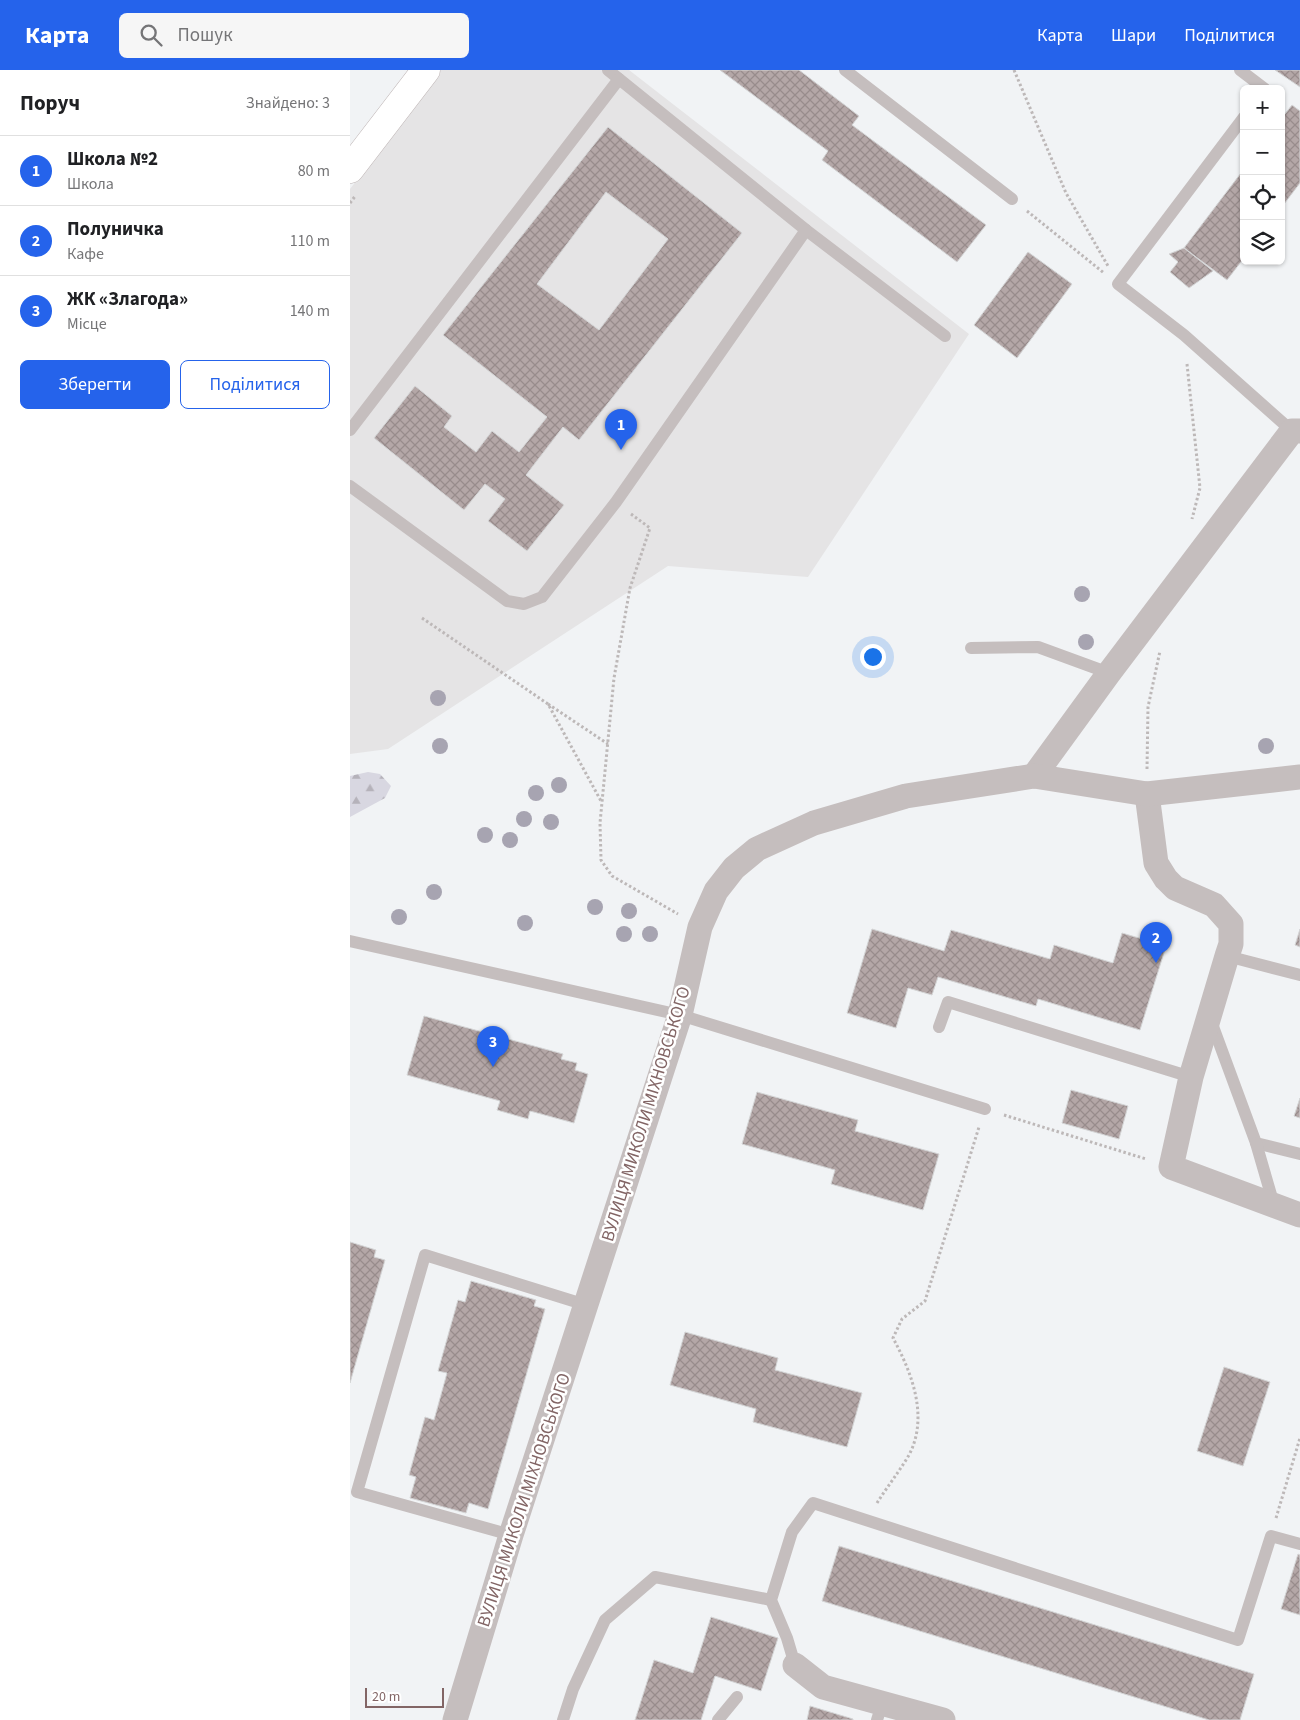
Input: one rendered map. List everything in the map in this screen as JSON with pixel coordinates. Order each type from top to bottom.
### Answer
[{"type":"main road","points":[[350,169],[426,70]]},
{"type":"street","points":[[1034,776],[1109,673],[1296,431]]},
{"type":"street","name":"ВУЛИЦЯ МИКОЛИ МІХНОВСЬКОГО","points":[[455,1720],[510,1535],[680,1015],[700,927],[716,892],[734,868],[757,849],[814,823],[906,796],[1034,776],[1147,794],[1300,776]]},
{"type":"street","points":[[1147,794],[1156,864],[1175,888],[1214,905],[1231,924],[1231,944],[1191,1077],[1171,1167],[1300,1215]]},
{"type":"street","points":[[795,1665],[822,1687],[880,1712],[943,1720]]},
{"type":"lane","points":[[608,70],[806,230],[945,336]]},
{"type":"lane","points":[[845,70],[1012,200]]},
{"type":"lane","points":[[1240,70],[1260,85]]},
{"type":"lane","points":[[350,430],[619,79]]},
{"type":"lane","points":[[1240,122],[1118,284],[1184,335],[1296,431]]},
{"type":"lane","points":[[350,486],[507,601],[524,604],[542,597],[616,502],[806,230]]},
{"type":"lane","points":[[970,648],[1038,647],[1109,673]]},
{"type":"lane","points":[[350,941],[680,1015],[985,1109]]},
{"type":"lane","points":[[1227,956],[1300,975]]},
{"type":"lane","points":[[939,1027],[948,1002],[1191,1077]]},
{"type":"lane","points":[[1209,1016],[1256,1143],[1274,1206]]},
{"type":"lane","points":[[1256,1143],[1300,1154]]},
{"type":"lane","points":[[510,1535],[357,1492],[425,1255],[586,1305]]},
{"type":"lane","points":[[795,1665],[787,1638],[771,1600],[792,1532],[813,1504],[1238,1640],[1271,1536],[1300,1544]]},
{"type":"lane","points":[[563,1720],[572,1689],[605,1620],[655,1577],[771,1600]]},
{"type":"lane","points":[[718,1720],[738,1697]]},
{"type":"path","points":[[1014,70],[1066,193],[1118,284]]},
{"type":"path","points":[[1012,200],[1118,284]]},
{"type":"path","points":[[616,502],[650,528],[630,588],[614,678],[600,823],[601,860],[612,876],[700,927]]},
{"type":"path","points":[[422,618],[608,744]]},
{"type":"path","points":[[548,704],[602,802]]},
{"type":"path","points":[[865,1520],[909,1454],[919,1427],[918,1404],[905,1361],[893,1338],[902,1319],[925,1301],[985,1109],[1171,1167]]},
{"type":"path","points":[[1271,1536],[1300,1438]]},
{"type":"shaded area","points":[[441,70],[629,70],[969,334],[808,577],[668,566],[388,749],[350,754],[350,189]]},
{"type":"green space","points":[[368,772],[380,774],[391,786],[385,798],[350,817],[350,776]]},
{"type":"building","points":[[720,70],[799,70],[859,116],[852,125],[986,225],[957,262],[822,160],[828,151]]},
{"type":"building","points":[[1275,70],[1300,70],[1300,87]]},
{"type":"building","points":[[1292,105],[1300,111],[1300,183],[1285,203],[1285,130],[1285,114]]},
{"type":"building","points":[[608,127],[742,233],[579,440],[563,427],[526,475],[564,505],[527,551],[488,521],[505,499],[485,484],[464,510],[374,438],[415,386],[452,416],[444,427],[476,452],[492,431],[519,452],[547,417],[443,335]],"holes":[[[606,192],[668,239],[599,330],[537,284]]]},
{"type":"building","points":[[1240,174],[1240,263],[1227,280],[1184,248]]},
{"type":"building","points":[[1184,248],[1213,271],[1189,288],[1170,272],[1178,262],[1169,254]]},
{"type":"building","points":[[1028,252],[1072,284],[1017,358],[974,325]]},
{"type":"building","points":[[872,929],[944,951],[951,930],[1050,959],[1054,945],[1113,963],[1122,933],[1166,946],[1140,1030],[1038,999],[1036,1006],[938,977],[932,995],[908,988],[896,1028],[847,1013]]},
{"type":"building","points":[[1300,929],[1300,947],[1295,945]]},
{"type":"building","points":[[424,1016],[563,1054],[561,1059],[577,1063],[575,1070],[588,1074],[574,1123],[530,1111],[528,1119],[497,1110],[500,1101],[407,1075]]},
{"type":"building","points":[[1071,1090],[1128,1106],[1119,1139],[1062,1123]]},
{"type":"building","points":[[757,1092],[858,1120],[855,1131],[939,1154],[923,1210],[831,1184],[835,1170],[742,1144]]},
{"type":"building","points":[[1300,1098],[1300,1118],[1294,1116]]},
{"type":"building","points":[[350,1242],[376,1250],[374,1257],[385,1260],[350,1383]]},
{"type":"building","points":[[471,1281],[536,1300],[534,1306],[545,1309],[488,1509],[469,1503],[466,1513],[410,1498],[416,1477],[409,1475],[425,1417],[434,1420],[447,1373],[438,1371],[458,1300],[465,1302]]},
{"type":"building","points":[[685,1332],[778,1358],[775,1370],[862,1393],[847,1447],[753,1422],[756,1409],[670,1385]]},
{"type":"building","points":[[1224,1367],[1270,1382],[1243,1466],[1197,1451]]},
{"type":"building","points":[[839,1546],[1254,1674],[1240,1720],[1209,1720],[822,1601]]},
{"type":"building","points":[[1298,1554],[1300,1555],[1300,1615],[1281,1609]]},
{"type":"building","points":[[711,1617],[778,1638],[761,1691],[715,1676],[701,1720],[635,1720],[654,1660],[693,1673]]},
{"type":"building","points":[[810,1706],[853,1719],[853,1720],[807,1720]]},
{"type":"place","name":"Школа №2","points":[[621,450]]},
{"type":"place","name":"Полуничка","points":[[1156,963]]},
{"type":"place","name":"ЖК «Злагода»","points":[[493,1067]]}]
